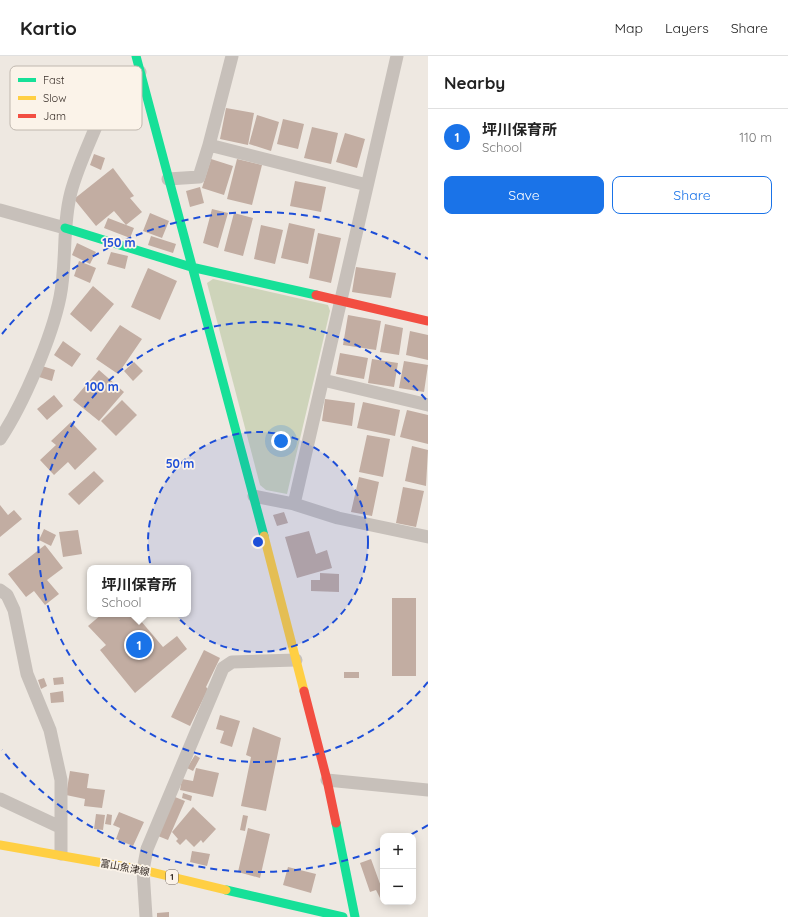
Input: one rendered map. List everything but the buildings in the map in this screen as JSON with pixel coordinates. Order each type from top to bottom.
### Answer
[{"type":"street","points":[[136,56],[138,66]]},
{"type":"street","points":[[168,179],[199,177],[209,145],[232,56]]},
{"type":"street","points":[[294,504],[397,56]]},
{"type":"street","points":[[142,80],[191,267],[254,496],[327,780],[355,917]]},
{"type":"street","points":[[0,439],[8,426],[32,376],[46,342],[60,297],[65,228],[71,192],[94,130]]},
{"type":"street","points":[[209,145],[368,185]]},
{"type":"street","points":[[0,210],[65,228],[191,267],[428,321]]},
{"type":"street","points":[[322,380],[428,405]]},
{"type":"street","points":[[254,496],[294,504],[338,518],[428,537]]},
{"type":"street","points":[[0,590],[7,595],[14,610],[27,674],[50,730],[61,780],[61,854]]},
{"type":"street","points":[[146,917],[143,870],[147,849],[223,668],[232,662],[296,660]]},
{"type":"street","points":[[327,780],[428,790]]},
{"type":"street","points":[[0,799],[60,827]]},
{"type":"street","name":"富山魚津線","points":[[0,845],[61,854],[143,870],[343,917]]},
{"type":"green space","points":[[213,279],[328,305],[330,311],[287,494],[266,490],[260,485],[207,283]]},
{"type":"traffic: fast","points":[[136,56],[139,66]]},
{"type":"traffic: fast","points":[[142,78],[264,536]]},
{"type":"traffic: fast","points":[[65,228],[191,267],[316,295]]},
{"type":"traffic: fast","points":[[336,823],[355,917]]},
{"type":"traffic: fast","points":[[226,890],[343,917]]},
{"type":"traffic: slow","points":[[264,536],[304,691]]},
{"type":"traffic: slow","points":[[0,845],[143,870],[226,890]]},
{"type":"traffic: jam","points":[[316,295],[428,321]]},
{"type":"traffic: jam","points":[[304,691],[327,780],[336,823]]},
{"type":"place","name":"坪川保育所","points":[[139,645]]}]
